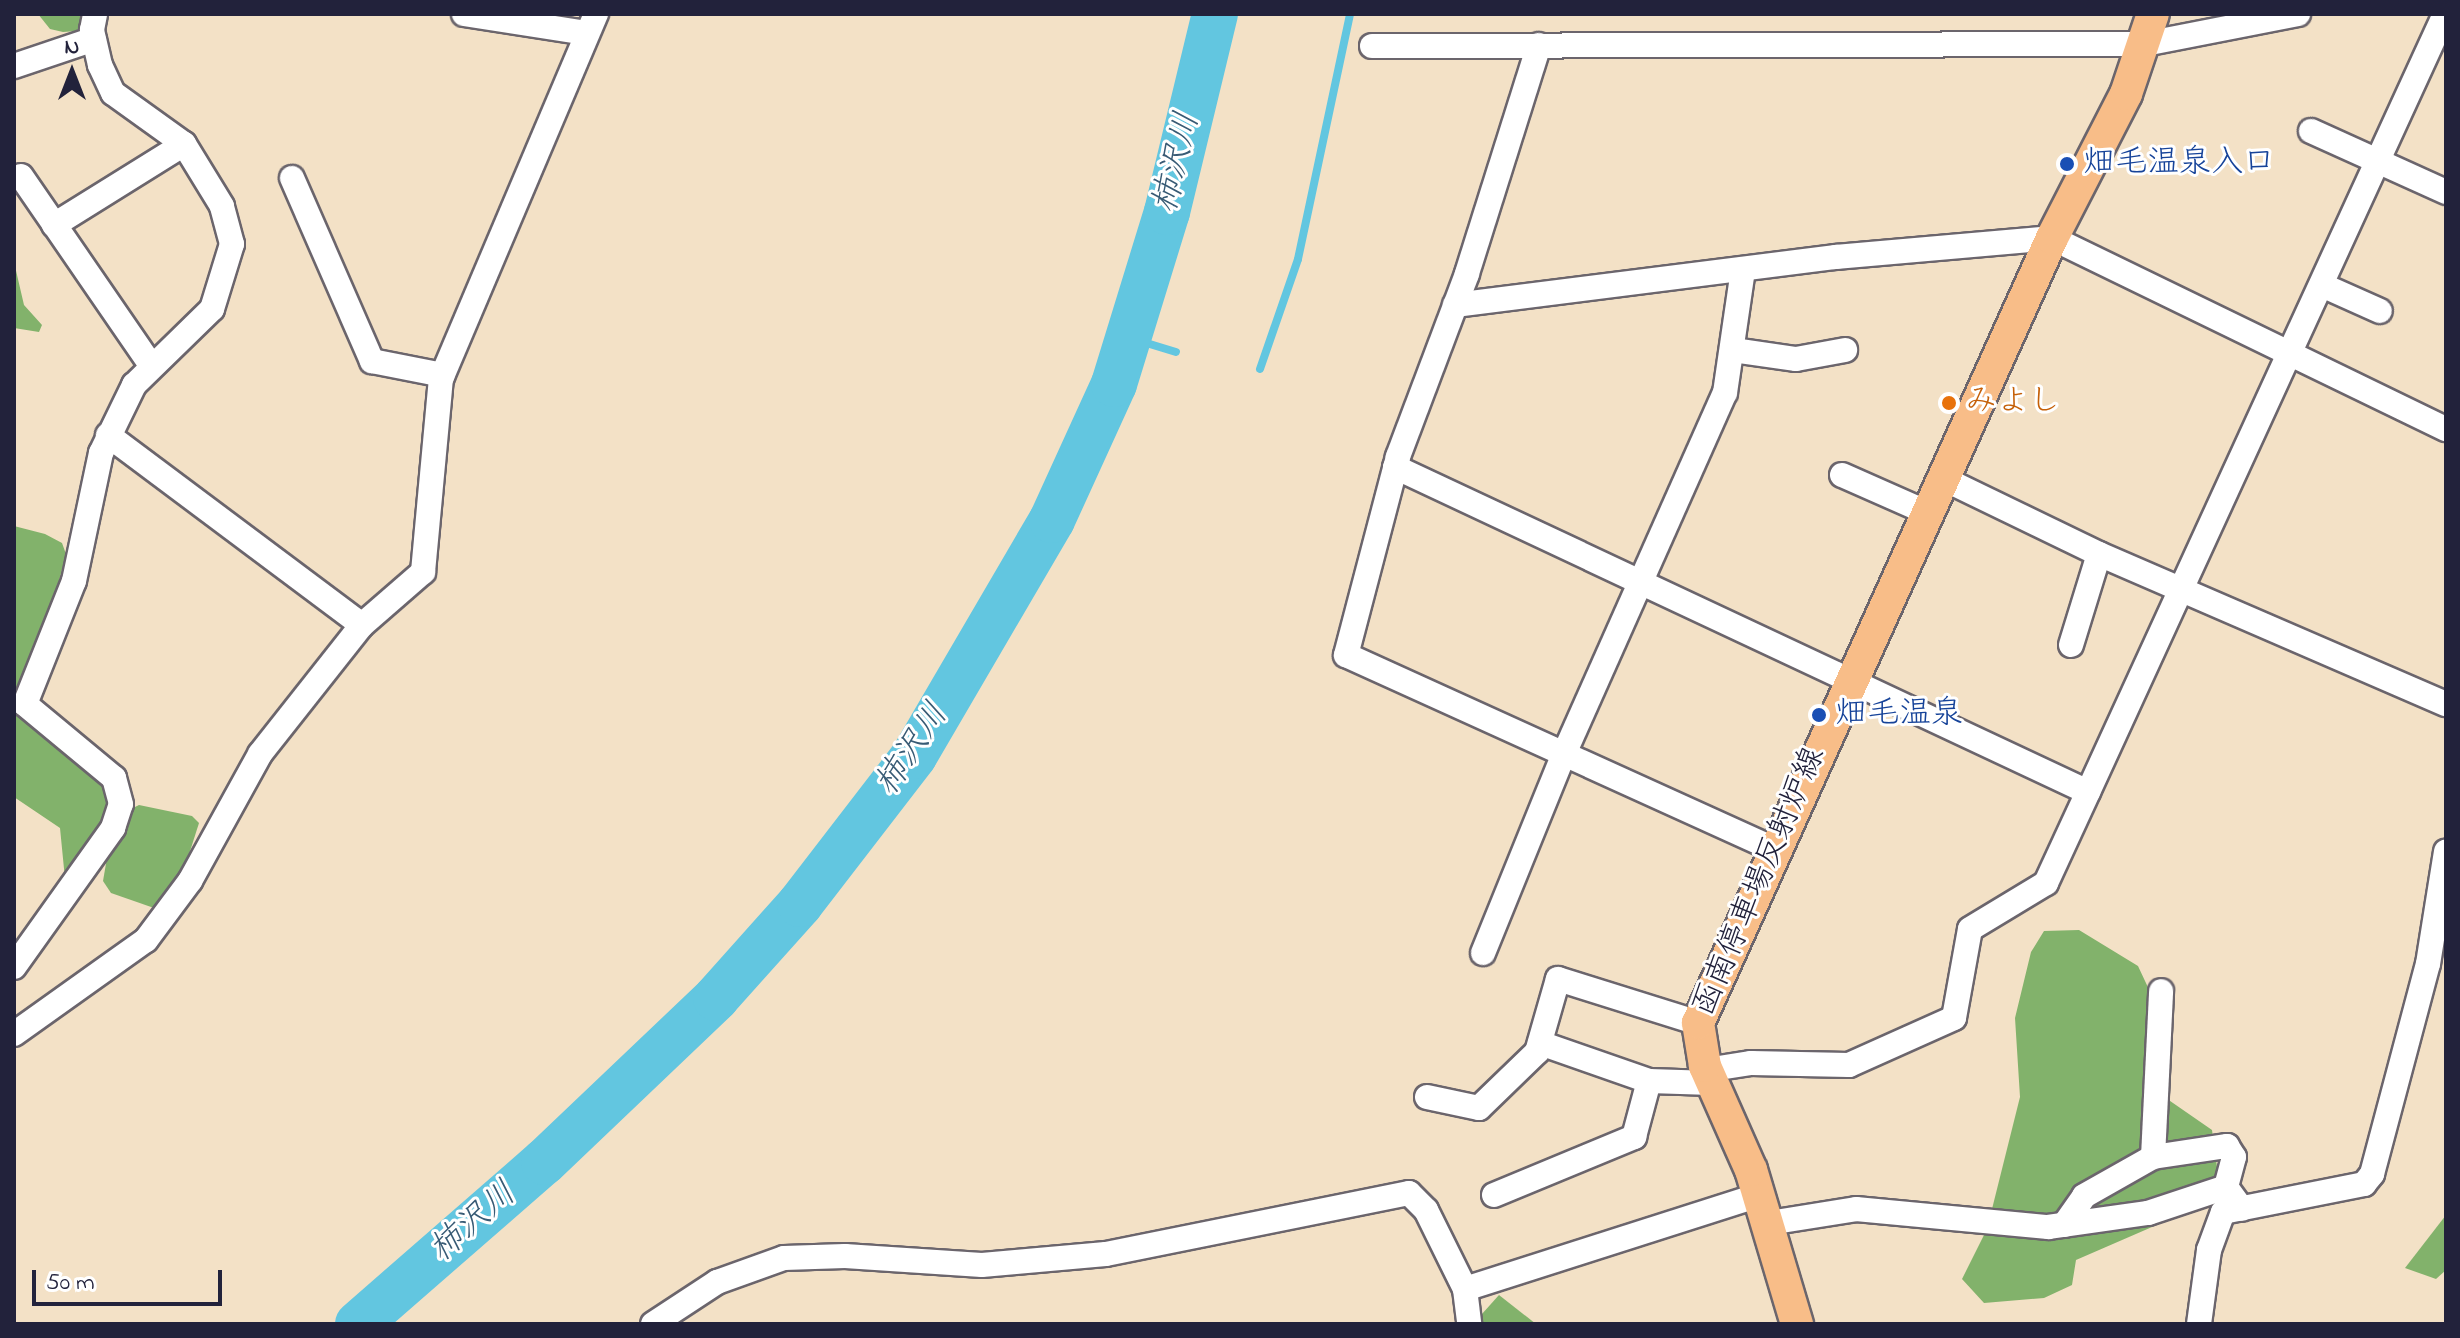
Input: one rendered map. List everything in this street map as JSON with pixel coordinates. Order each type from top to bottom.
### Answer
[{"type":"main road","name":"函南停車場反射炉線","points":[[1797,1324],[1764,1209],[1709,1077],[1698,1023],[1849,678],[2052,238],[2126,94],[2149,29]]},
{"type":"street","points":[[14,967],[113,828],[121,804],[114,778],[25,704],[74,581],[108,435],[151,365],[212,309],[232,244],[222,206],[184,144],[113,93],[94,39],[95,14]]},
{"type":"street","points":[[14,1034],[146,940],[169,913],[260,754],[362,625],[423,572],[443,375],[592,24],[464,14]]},
{"type":"street","points":[[1372,46],[1539,45],[2149,29],[2298,14]]},
{"type":"street","points":[[1540,1043],[1649,1081],[1709,1077],[1751,1063],[1849,1065],[1954,1018],[1970,929],[2046,883],[2378,165],[2436,62],[2445,14]]},
{"type":"street","points":[[14,66],[94,39]]},
{"type":"street","points":[[1539,45],[1455,305],[1395,467],[1346,655],[1773,849]]},
{"type":"street","points":[[2311,131],[2378,165],[2446,192]]},
{"type":"street","points":[[54,225],[184,144]]},
{"type":"street","points":[[21,176],[151,365]]},
{"type":"street","points":[[292,178],[372,361],[443,375]]},
{"type":"street","points":[[1455,305],[1743,269],[2052,238],[2446,429]]},
{"type":"street","points":[[1483,953],[1564,754],[1725,393],[1743,269]]},
{"type":"street","points":[[2324,286],[2380,311]]},
{"type":"street","points":[[1733,350],[1796,359],[1845,350]]},
{"type":"street","points":[[108,435],[362,625]]},
{"type":"street","points":[[1395,467],[2088,792]]},
{"type":"street","points":[[1842,475],[1926,512]]},
{"type":"street","points":[[1942,478],[2099,554],[2446,704]]},
{"type":"street","points":[[2071,645],[2099,554]]},
{"type":"street","points":[[2199,1324],[2217,1217],[2364,1184],[2372,1174],[2428,964],[2446,851]]},
{"type":"street","points":[[1427,1097],[1479,1108],[1537,1052],[1558,979],[1698,1023]]},
{"type":"street","points":[[2153,1157],[2161,991]]},
{"type":"street","points":[[1494,1195],[1634,1137],[1649,1081]]},
{"type":"street","points":[[2064,1225],[2084,1196],[2153,1157],[2227,1146],[2234,1157],[2226,1187]]},
{"type":"street","points":[[2226,1187],[2242,1209]]},
{"type":"street","points":[[1465,1289],[1764,1209],[1856,1209],[2064,1225],[2148,1213],[2226,1187]]},
{"type":"street","points":[[653,1324],[727,1277],[784,1258],[845,1256],[982,1265],[1106,1254],[1409,1193],[1426,1210],[1465,1289],[1469,1324]]},
{"type":"green space","points":[[38,14],[85,14],[77,31],[63,32],[50,29]]},
{"type":"green space","points":[[14,262],[24,305],[42,325],[39,332],[14,328]]},
{"type":"green space","points":[[14,526],[45,534],[62,543],[66,554],[40,654],[22,676],[19,700],[52,743],[111,790],[112,810],[65,879],[60,828],[14,797]]},
{"type":"green space","points":[[139,805],[192,816],[199,823],[184,870],[154,908],[111,893],[103,881],[108,852],[129,810]]},
{"type":"green space","points":[[2079,930],[2138,966],[2160,1013],[2147,1085],[2212,1130],[2220,1189],[2182,1214],[2076,1260],[2072,1285],[2044,1298],[1984,1303],[1962,1279],[1987,1229],[2020,1097],[2015,1018],[2031,952],[2044,931]]},
{"type":"green space","points":[[2446,1215],[2446,1270],[2436,1279],[2405,1268]]},
{"type":"green space","points":[[1499,1295],[1536,1324],[1473,1324]]},
{"type":"waterway","name":"柿沢川","points":[[358,1324],[544,1162],[716,998],[800,904],[914,756],[1052,520],[1114,384],[1167,212],[1215,14]]},
{"type":"waterway","points":[[1260,369],[1298,259],[1350,14]]},
{"type":"waterway","points":[[1130,338],[1176,352]]},
{"type":"place","name":"畑毛温泉入口","points":[[2067,164]]},
{"type":"place","name":"みよし","points":[[1949,403]]},
{"type":"place","name":"畑毛温泉","points":[[1819,715]]}]
